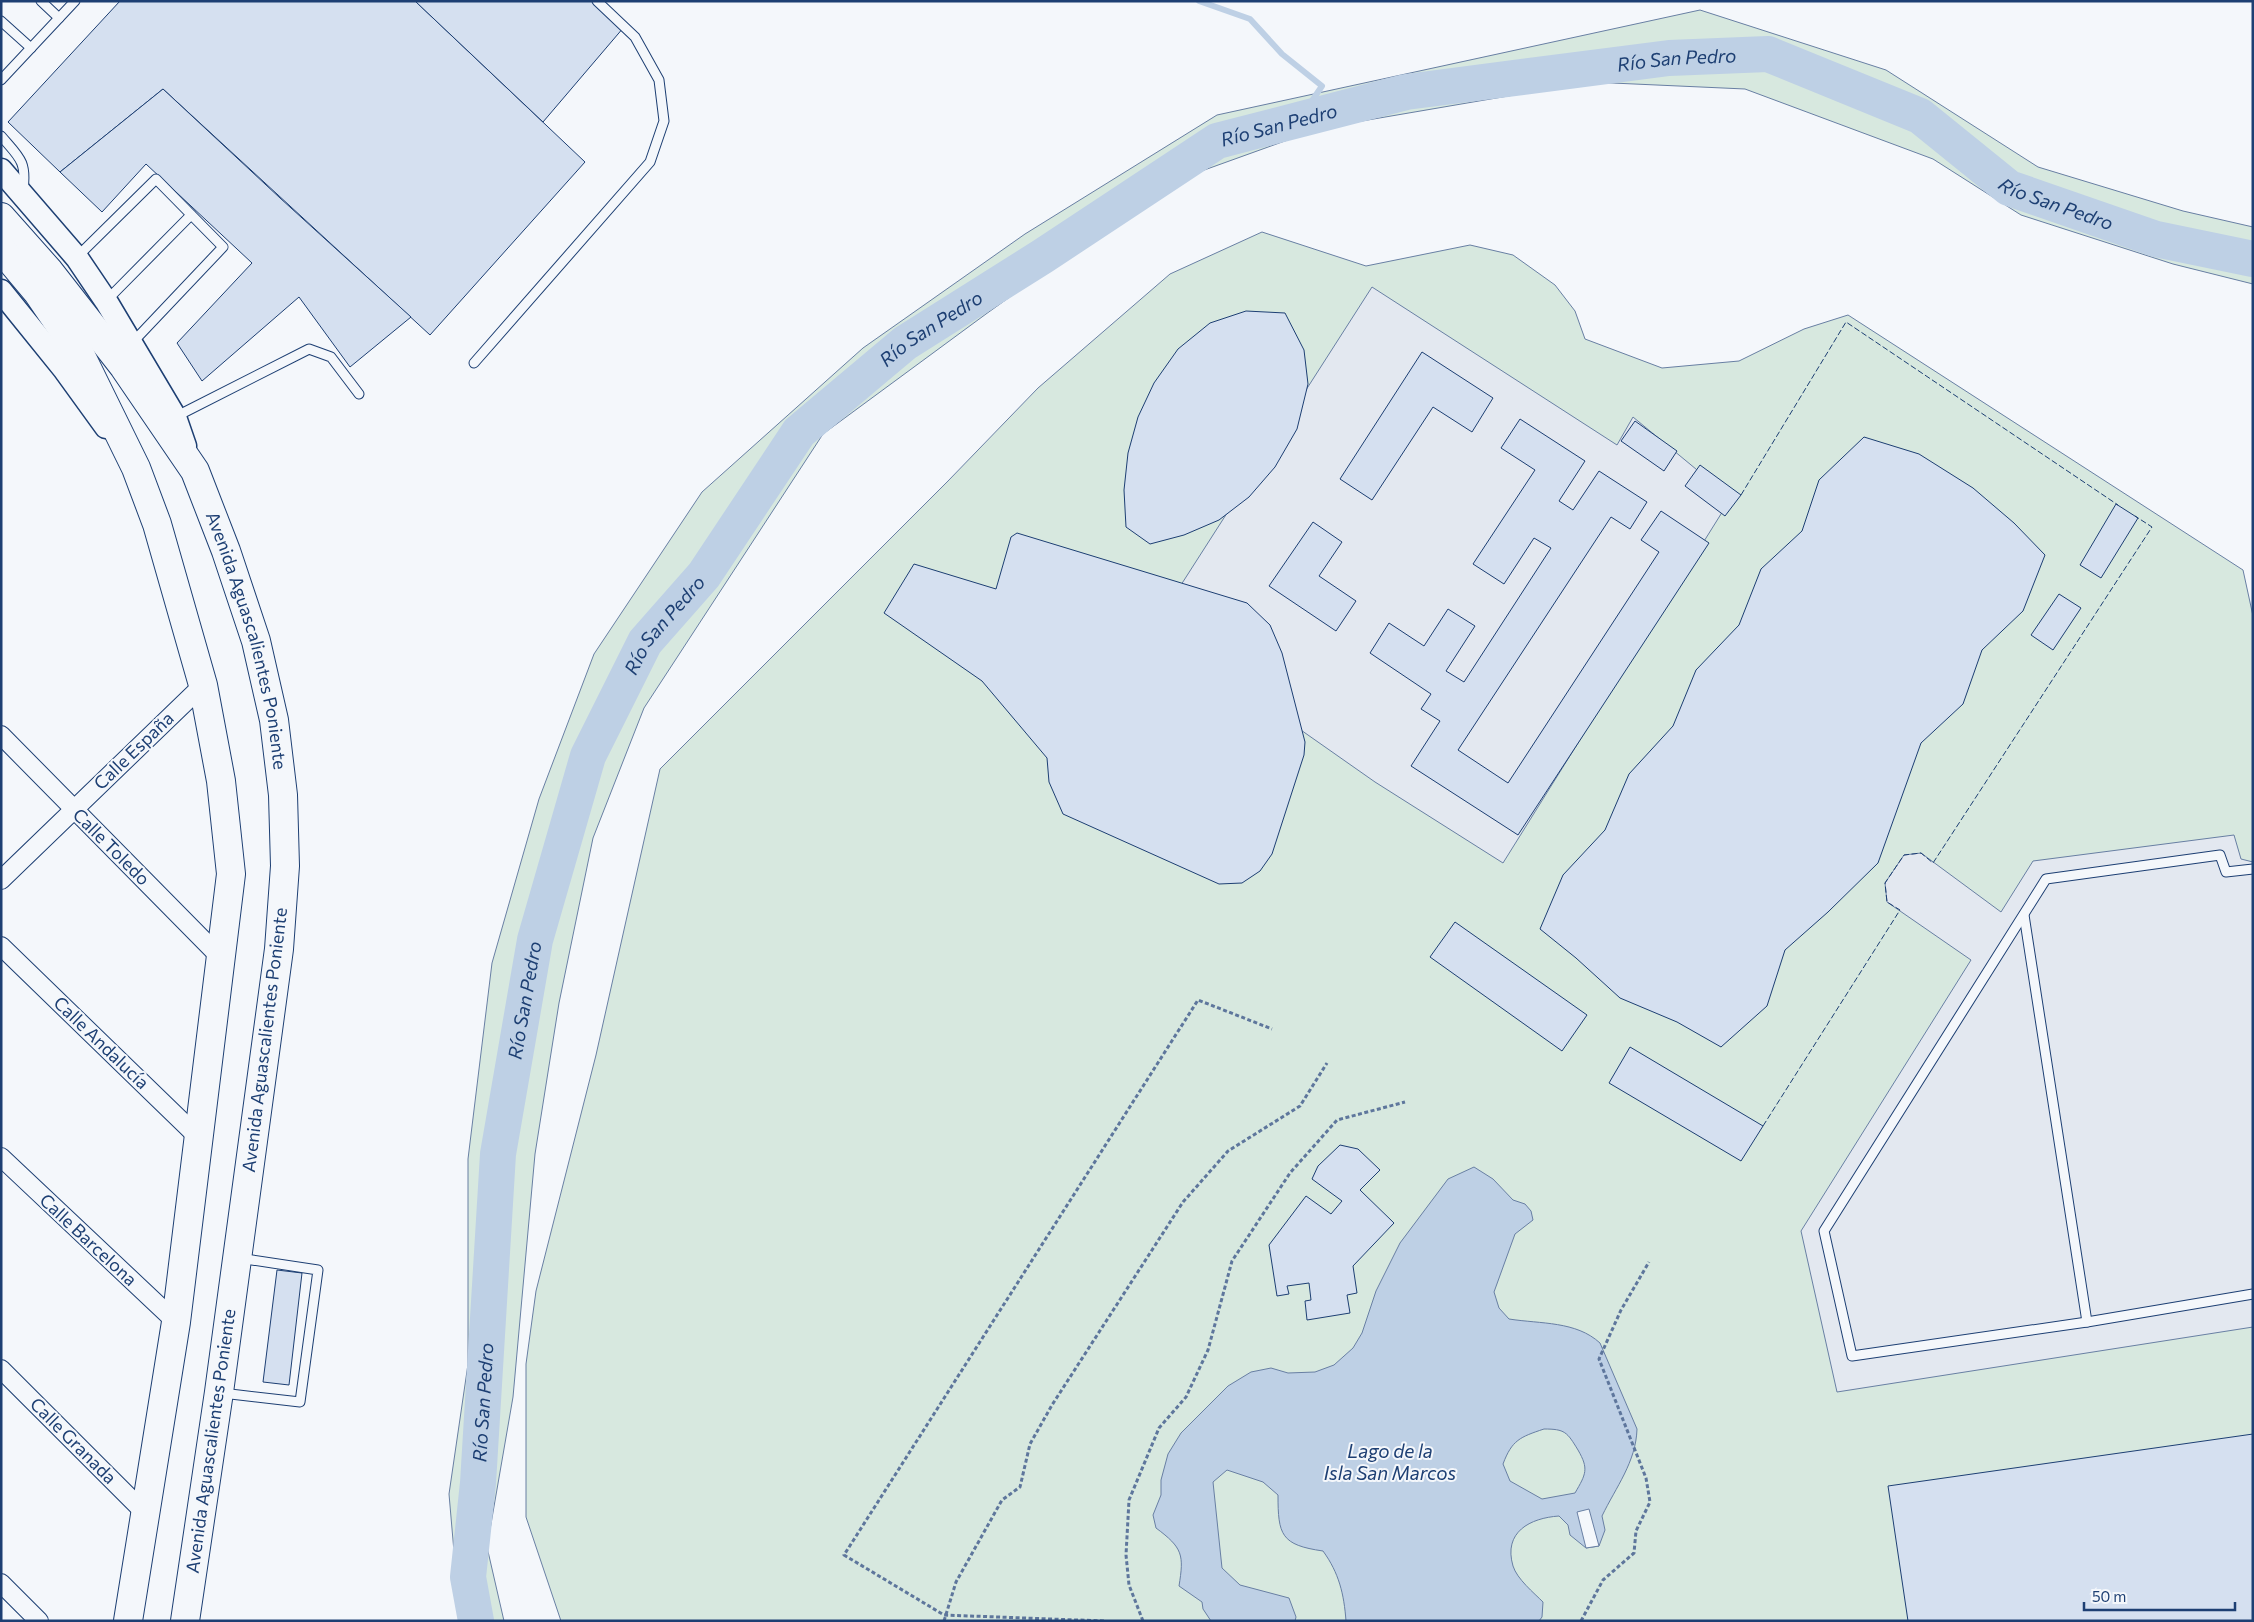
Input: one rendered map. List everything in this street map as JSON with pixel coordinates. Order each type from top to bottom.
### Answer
[{"type":"main road","name":"Avenida Aguascalientes Poniente","points":[[1,217],[127,356],[193,468],[226,551],[256,642],[274,720],[283,795],[285,866],[279,949],[238,1258],[185,1621]]},
{"type":"main road","points":[[1,249],[38,293],[81,356],[136,468],[157,524],[182,605],[203,685],[221,781],[231,874],[200,1139],[176,1322],[128,1621]]},
{"type":"street","name":"Avenida Aguascalientes Poniente","points":[[1,170],[76,258],[106,301],[127,356],[175,417],[193,468]]},
{"type":"street","points":[[1,291],[64,369],[136,468]]},
{"type":"street","name":"Calle España","points":[[1,880],[203,685]]},
{"type":"street","name":"Calle Toledo","points":[[1,735],[222,959]]},
{"type":"street","name":"Calle Andalucía","points":[[1,946],[200,1139]]},
{"type":"street","name":"Calle Barcelona","points":[[1,1157],[176,1322]]},
{"type":"street","name":"Calle Granada","points":[[1,1369],[144,1513]]},
{"type":"street","points":[[1,1583],[39,1621]]},
{"type":"lane","points":[[41,1],[59,18]]},
{"type":"lane","points":[[1,80],[75,1]]},
{"type":"lane","points":[[474,362],[650,162],[662,129],[664,121],[658,80],[635,37],[597,1]]},
{"type":"lane","points":[[1,21],[31,48]]},
{"type":"lane","points":[[1,136],[21,160],[25,173],[22,193]]},
{"type":"lane","points":[[76,258],[156,179],[223,247],[127,356]]},
{"type":"lane","points":[[106,301],[191,215]]},
{"type":"lane","points":[[175,417],[309,348],[331,357],[360,394]]},
{"type":"lane","points":[[2252,871],[2226,872],[2220,855],[2046,879],[1824,1231],[1852,1356],[2088,1322],[2253,1294]]},
{"type":"lane","points":[[2024,915],[2088,1322]]},
{"type":"lane","points":[[219,1392],[300,1402],[318,1270],[238,1258]]},
{"type":"path","points":[[1104,1621],[944,1615],[844,1555],[1198,1000],[1272,1029]]},
{"type":"path","points":[[944,1621],[944,1615],[956,1582],[1002,1500],[1020,1486],[1030,1444],[1052,1405],[1183,1202],[1228,1151],[1300,1106],[1327,1062]]},
{"type":"path","points":[[1143,1621],[1129,1585],[1126,1555],[1129,1500],[1159,1428],[1186,1397],[1208,1350],[1232,1261],[1290,1173],[1337,1120],[1405,1102]]},
{"type":"path","points":[[1581,1621],[1603,1580],[1634,1553],[1636,1530],[1650,1502],[1646,1478],[1599,1359],[1621,1310],[1649,1262]]},
{"type":"shaded area","points":[[1700,10],[1886,70],[2038,167],[2183,211],[2253,227],[2253,284],[2173,264],[2021,215],[1933,159],[1745,89],[1590,82],[1321,128],[1171,182],[986,314],[823,434],[644,708],[593,838],[559,1003],[535,1154],[513,1397],[487,1547],[504,1621],[460,1621],[449,1494],[468,1364],[468,1159],[492,963],[539,799],[594,654],[702,492],[863,348],[1025,234],[1217,115]]},
{"type":"shaded area","points":[[1262,232],[1366,266],[1470,245],[1513,255],[1555,285],[1575,311],[1585,339],[1662,368],[1739,361],[1804,329],[1848,315],[2243,570],[2253,616],[2253,1621],[561,1621],[526,1517],[526,1364],[536,1291],[596,1055],[660,769],[948,481],[1038,388],[1170,274]]},
{"type":"shaded area","points":[[1372,287],[1617,445],[1633,417],[1731,498],[1503,863],[1375,782],[1154,627]]},
{"type":"shaded area","points":[[2234,835],[2241,859],[2253,862],[2253,1327],[1837,1392],[1801,1231],[1971,960],[1887,902],[1885,883],[1904,855],[1921,853],[2001,912],[2033,861]]},
{"type":"water","name":"Lago de la Isla San Marcos","points":[[1474,1167],[1493,1179],[1513,1200],[1525,1204],[1531,1211],[1533,1220],[1515,1234],[1494,1292],[1499,1308],[1509,1319],[1569,1327],[1591,1336],[1600,1343],[1637,1429],[1636,1441],[1629,1463],[1602,1516],[1605,1530],[1599,1546],[1586,1548],[1570,1535],[1568,1525],[1559,1516],[1538,1520],[1521,1529],[1512,1544],[1513,1566],[1522,1581],[1543,1602],[1542,1617],[1539,1621],[1346,1621],[1340,1584],[1333,1567],[1323,1551],[1298,1545],[1285,1536],[1279,1520],[1278,1495],[1263,1482],[1227,1470],[1213,1482],[1222,1568],[1240,1585],[1289,1598],[1296,1617],[1295,1621],[1211,1621],[1203,1609],[1202,1602],[1179,1586],[1180,1553],[1172,1541],[1156,1528],[1153,1515],[1161,1495],[1161,1480],[1168,1454],[1181,1433],[1228,1386],[1251,1372],[1271,1368],[1288,1373],[1315,1372],[1334,1365],[1353,1348],[1362,1333],[1376,1291],[1400,1243],[1448,1179]],"holes":[[[1544,1429],[1551,1429],[1568,1435],[1584,1462],[1585,1472],[1575,1493],[1542,1499],[1510,1481],[1503,1464],[1506,1456],[1518,1440]]]},
{"type":"pier","points":[[1589,1509],[1599,1546],[1586,1548],[1577,1512]]},
{"type":"building","points":[[120,1],[415,1],[585,162],[430,335],[163,89],[60,172],[8,122]]},
{"type":"building","points":[[415,1],[596,1],[624,27],[543,122]]},
{"type":"building","points":[[163,89],[411,317],[350,367],[299,297],[202,381],[177,343],[252,263],[146,164],[102,212],[60,172]]},
{"type":"building","points":[[1246,311],[1285,313],[1304,350],[1308,384],[1297,429],[1275,467],[1249,497],[1219,520],[1184,535],[1150,544],[1126,527],[1124,490],[1128,453],[1138,417],[1154,383],[1178,349],[1210,323]]},
{"type":"building","points":[[1422,352],[1493,398],[1472,432],[1433,407],[1372,500],[1340,479]]},
{"type":"building","points":[[1520,419],[1585,461],[1559,501],[1573,510],[1599,471],[1647,502],[1630,529],[1611,517],[1458,750],[1508,783],[1659,552],[1641,540],[1661,511],[1709,543],[1518,835],[1411,766],[1440,721],[1421,709],[1431,694],[1370,653],[1389,623],[1424,646],[1448,609],[1475,626],[1446,671],[1464,682],[1551,548],[1534,538],[1504,584],[1473,564],[1535,470],[1501,448]]},
{"type":"building","points":[[1635,421],[1677,451],[1664,471],[1621,441]]},
{"type":"building","points":[[1864,437],[1919,454],[1973,488],[2014,523],[2045,555],[2023,611],[1982,650],[1963,704],[1921,743],[1878,863],[1828,912],[1785,950],[1767,1006],[1721,1047],[1677,1022],[1620,998],[1576,958],[1540,929],[1563,875],[1605,830],[1629,774],[1673,726],[1696,670],[1739,625],[1761,569],[1802,531],[1819,480]]},
{"type":"building","points":[[1700,465],[1741,495],[1725,516],[1685,486]]},
{"type":"building","points":[[2116,504],[2138,518],[2101,578],[2080,565]]},
{"type":"building","points":[[1313,522],[1342,542],[1319,576],[1356,601],[1336,631],[1269,586]]},
{"type":"building","points":[[1017,533],[1247,603],[1270,625],[1282,653],[1305,742],[1304,755],[1272,854],[1260,871],[1242,883],[1219,884],[1063,814],[1049,782],[1047,758],[982,681],[884,613],[914,564],[996,589],[1011,537]]},
{"type":"building","points":[[2059,594],[2081,608],[2053,650],[2031,635]]},
{"type":"building","points":[[1455,922],[1587,1015],[1562,1051],[1430,957]]},
{"type":"building","points":[[1630,1047],[1763,1126],[1741,1161],[1609,1083]]},
{"type":"building","points":[[1340,1145],[1358,1149],[1380,1170],[1360,1190],[1394,1223],[1353,1266],[1357,1293],[1347,1295],[1350,1313],[1307,1320],[1305,1301],[1311,1300],[1309,1283],[1287,1286],[1289,1294],[1277,1296],[1269,1245],[1306,1196],[1331,1214],[1342,1201],[1312,1179],[1318,1166]]},
{"type":"building","points":[[277,1270],[302,1273],[289,1385],[263,1382]]},
{"type":"building","points":[[2253,1434],[2253,1621],[1908,1621],[1888,1486]]},
{"type":"waterway","points":[[1199,1],[1250,19],[1282,54],[1322,86],[1299,120]]},
{"type":"waterway","name":"Río San Pedro","points":[[476,1621],[468,1577],[478,1483],[498,1154],[535,940],[588,756],[645,642],[704,575],[799,432],[905,343],[1043,256],[1217,141],[1406,92],[1669,58],[1768,54],[1920,116],[2009,188],[2156,239],[2253,259]]},
{"type":"fence","points":[[1741,495],[1846,322],[2118,505]]},
{"type":"fence","points":[[1763,1126],[1900,910],[1887,902],[1885,883],[1904,855],[1921,853],[1933,863],[2152,527],[2135,516]]}]
